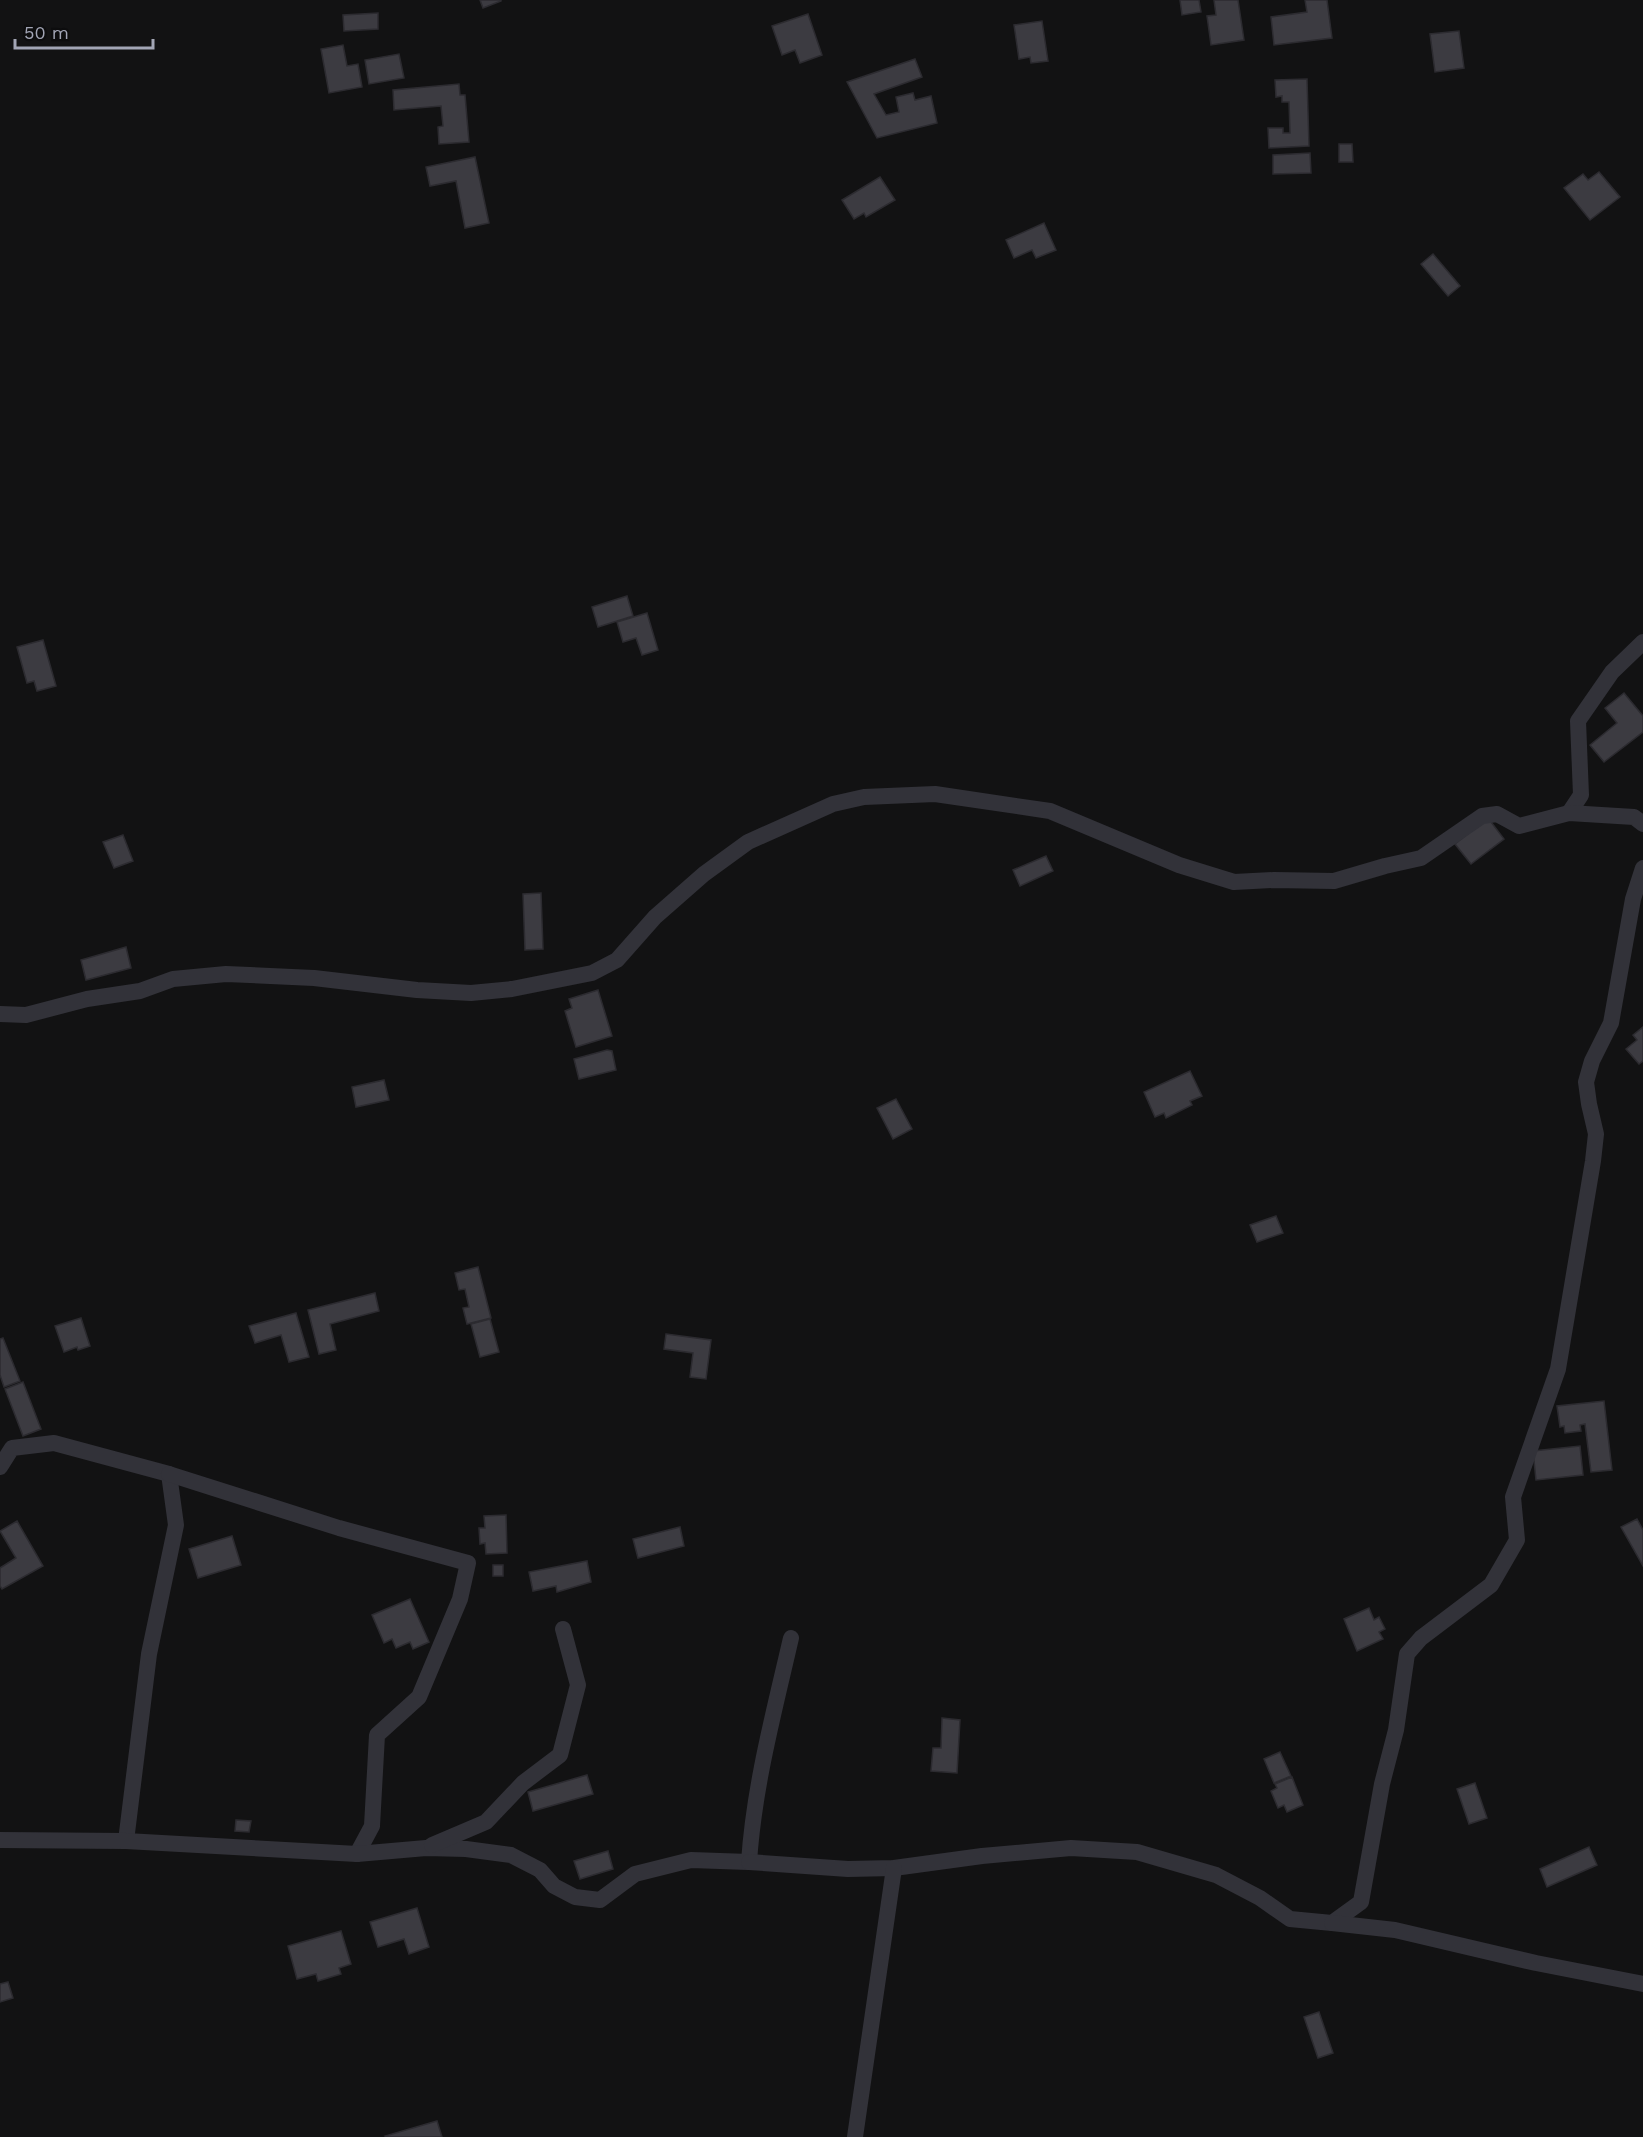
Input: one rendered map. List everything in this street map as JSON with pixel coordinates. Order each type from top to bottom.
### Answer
[{"type":"street","points":[[1569,813],[1581,795],[1578,721],[1612,672],[1643,642]]},
{"type":"street","points":[[0,1014],[26,1015],[87,999],[140,991],[173,978],[226,974],[314,978],[417,990],[471,993],[512,989],[592,973],[617,960],[654,917],[704,874],[748,842],[833,804],[864,797],[935,794],[1050,811],[1179,865],[1234,882],[1334,881],[1421,858],[1482,816],[1497,814],[1519,826],[1569,813],[1634,817],[1643,824]]},
{"type":"street","points":[[1332,1923],[1361,1902],[1382,1784],[1396,1730],[1407,1654],[1421,1638],[1491,1585],[1517,1539],[1513,1497],[1558,1369],[1593,1161],[1596,1134],[1586,1082],[1592,1061],[1611,1023],[1633,899],[1643,868]]},
{"type":"street","points":[[0,1467],[12,1448],[54,1443],[169,1474],[339,1528],[468,1563],[460,1599],[419,1697],[377,1735],[372,1826],[357,1854]]},
{"type":"street","points":[[126,1841],[150,1654],[176,1525],[169,1474]]},
{"type":"street","points":[[426,1848],[486,1822],[523,1783],[560,1755],[578,1685],[563,1629]]},
{"type":"street","points":[[749,1862],[751,1830],[759,1781],[791,1638]]},
{"type":"street","points":[[0,1840],[126,1841],[357,1854],[426,1848],[466,1849],[511,1855],[540,1870],[554,1886],[575,1897],[600,1900],[635,1874],[691,1860],[848,1869],[894,1868],[982,1856],[1071,1848],[1137,1852],[1216,1875],[1260,1898],[1290,1919],[1395,1930],[1536,1963],[1643,1984]]},
{"type":"street","points":[[855,2137],[894,1868]]},
{"type":"building","points":[[480,0],[501,0],[501,1],[483,8]]},
{"type":"building","points":[[1180,0],[1199,0],[1201,12],[1182,15]]},
{"type":"building","points":[[1214,0],[1238,0],[1244,40],[1211,45],[1207,16],[1216,15]]},
{"type":"building","points":[[1305,0],[1327,0],[1332,38],[1274,45],[1271,17],[1307,12]]},
{"type":"building","points":[[378,13],[378,29],[344,31],[343,15]]},
{"type":"building","points":[[808,14],[822,55],[800,63],[795,50],[782,55],[772,26]]},
{"type":"building","points":[[1042,21],[1048,61],[1031,63],[1030,57],[1019,59],[1014,25]]},
{"type":"building","points":[[1459,31],[1464,68],[1435,72],[1430,34]]},
{"type":"building","points":[[343,45],[347,66],[358,64],[362,87],[329,93],[321,49]]},
{"type":"building","points":[[399,54],[404,78],[369,84],[365,60]]},
{"type":"building","points":[[915,59],[922,77],[874,94],[886,115],[899,112],[896,97],[913,93],[915,100],[931,96],[937,123],[877,138],[847,82]]},
{"type":"building","points":[[1307,79],[1309,146],[1269,148],[1268,128],[1283,128],[1283,133],[1290,133],[1289,102],[1282,102],[1282,96],[1276,97],[1275,80]]},
{"type":"building","points":[[459,84],[460,95],[465,95],[469,142],[439,144],[438,127],[443,126],[441,106],[394,110],[393,90]]},
{"type":"building","points":[[1339,144],[1352,144],[1353,162],[1339,162]]},
{"type":"building","points":[[1310,153],[1311,173],[1273,174],[1273,155]]},
{"type":"building","points":[[475,157],[489,223],[465,228],[456,181],[430,186],[426,167]]},
{"type":"building","points":[[1599,172],[1620,197],[1590,220],[1564,188],[1583,174],[1588,180]]},
{"type":"building","points":[[880,177],[895,200],[866,217],[864,213],[854,219],[842,200]]},
{"type":"building","points":[[1044,223],[1056,250],[1036,258],[1032,250],[1014,258],[1006,240]]},
{"type":"building","points":[[1433,254],[1460,286],[1448,296],[1421,264]]},
{"type":"building","points":[[627,596],[633,616],[598,627],[592,607]]},
{"type":"building","points":[[647,613],[658,650],[642,655],[636,638],[623,642],[617,622]]},
{"type":"building","points":[[43,640],[56,686],[37,691],[34,681],[27,683],[17,647]]},
{"type":"building","points":[[1624,693],[1643,716],[1643,732],[1604,762],[1590,745],[1617,723],[1605,708]]},
{"type":"building","points":[[1488,818],[1504,839],[1471,864],[1455,844]]},
{"type":"building","points":[[123,835],[133,861],[114,868],[103,842]]},
{"type":"building","points":[[1046,856],[1053,871],[1020,886],[1013,870]]},
{"type":"building","points":[[541,893],[543,949],[525,950],[523,894]]},
{"type":"building","points":[[126,947],[131,968],[86,980],[81,960]]},
{"type":"building","points":[[598,990],[612,1036],[576,1047],[565,1011],[572,1008],[569,999]]},
{"type":"building","points":[[1643,1027],[1643,1061],[1639,1064],[1626,1049],[1637,1040],[1633,1035]]},
{"type":"building","points":[[607,1050],[612,1051],[616,1070],[579,1079],[574,1059]]},
{"type":"building","points":[[1190,1071],[1202,1096],[1190,1101],[1192,1105],[1166,1118],[1164,1113],[1155,1117],[1144,1092]]},
{"type":"building","points":[[384,1080],[389,1100],[356,1107],[352,1087]]},
{"type":"building","points":[[896,1099],[912,1129],[893,1139],[877,1108]]},
{"type":"building","points":[[1276,1216],[1283,1233],[1257,1242],[1250,1225]]},
{"type":"building","points":[[478,1267],[491,1318],[467,1324],[463,1308],[469,1307],[465,1289],[459,1290],[455,1273]]},
{"type":"building","points":[[375,1293],[379,1311],[330,1324],[336,1350],[319,1354],[308,1310]]},
{"type":"building","points":[[296,1313],[309,1357],[289,1362],[281,1335],[255,1343],[249,1326]]},
{"type":"building","points":[[81,1318],[90,1346],[78,1350],[77,1347],[64,1352],[55,1326]]},
{"type":"building","points":[[490,1319],[499,1352],[480,1357],[471,1324]]},
{"type":"building","points":[[666,1334],[711,1340],[706,1379],[690,1377],[693,1353],[664,1349]]},
{"type":"building","points":[[3,1338],[20,1381],[4,1387],[0,1375],[0,1339]]},
{"type":"building","points":[[23,1382],[41,1429],[23,1436],[5,1389]]},
{"type":"building","points":[[1604,1401],[1612,1470],[1591,1472],[1585,1424],[1580,1425],[1581,1431],[1565,1433],[1564,1426],[1560,1427],[1557,1406]]},
{"type":"building","points":[[1580,1446],[1583,1475],[1536,1480],[1533,1451]]},
{"type":"building","points":[[506,1515],[507,1553],[486,1554],[485,1543],[480,1544],[479,1528],[485,1528],[484,1516]]},
{"type":"building","points":[[1637,1519],[1643,1530],[1643,1566],[1621,1527]]},
{"type":"building","points":[[17,1521],[43,1566],[2,1589],[0,1568],[16,1558],[0,1531]]},
{"type":"building","points":[[680,1527],[684,1546],[638,1558],[633,1539]]},
{"type":"building","points":[[232,1536],[241,1565],[198,1578],[189,1549]]},
{"type":"building","points":[[587,1561],[591,1582],[557,1592],[556,1586],[533,1591],[529,1572]]},
{"type":"building","points":[[493,1565],[503,1565],[503,1576],[493,1576]]},
{"type":"building","points":[[410,1599],[429,1642],[413,1649],[410,1642],[396,1648],[392,1639],[384,1643],[372,1615]]},
{"type":"building","points":[[1369,1608],[1374,1620],[1379,1617],[1385,1629],[1379,1632],[1383,1639],[1357,1651],[1344,1619]]},
{"type":"building","points":[[942,1718],[960,1720],[957,1773],[931,1771],[933,1748],[941,1748]]},
{"type":"building","points":[[1280,1752],[1291,1776],[1274,1783],[1264,1759]]},
{"type":"building","points":[[587,1775],[593,1794],[533,1811],[528,1792]]},
{"type":"building","points":[[1292,1777],[1303,1805],[1287,1812],[1284,1805],[1278,1808],[1271,1791],[1277,1788],[1275,1784]]},
{"type":"building","points":[[1475,1783],[1487,1818],[1469,1824],[1457,1789]]},
{"type":"building","points":[[236,1820],[251,1821],[249,1832],[235,1831]]},
{"type":"building","points":[[1589,1847],[1597,1865],[1547,1887],[1540,1869]]},
{"type":"building","points":[[608,1851],[613,1869],[580,1879],[574,1861]]},
{"type":"building","points":[[417,1908],[429,1947],[409,1954],[404,1939],[378,1947],[370,1922]]},
{"type":"building","points":[[341,1931],[351,1964],[339,1968],[341,1974],[318,1981],[316,1974],[297,1979],[288,1946]]},
{"type":"building","points":[[8,1982],[13,1998],[0,2002],[0,1984]]},
{"type":"building","points":[[1319,2012],[1333,2053],[1318,2058],[1304,2017]]},
{"type":"building","points":[[437,2121],[442,2137],[385,2136]]}]
